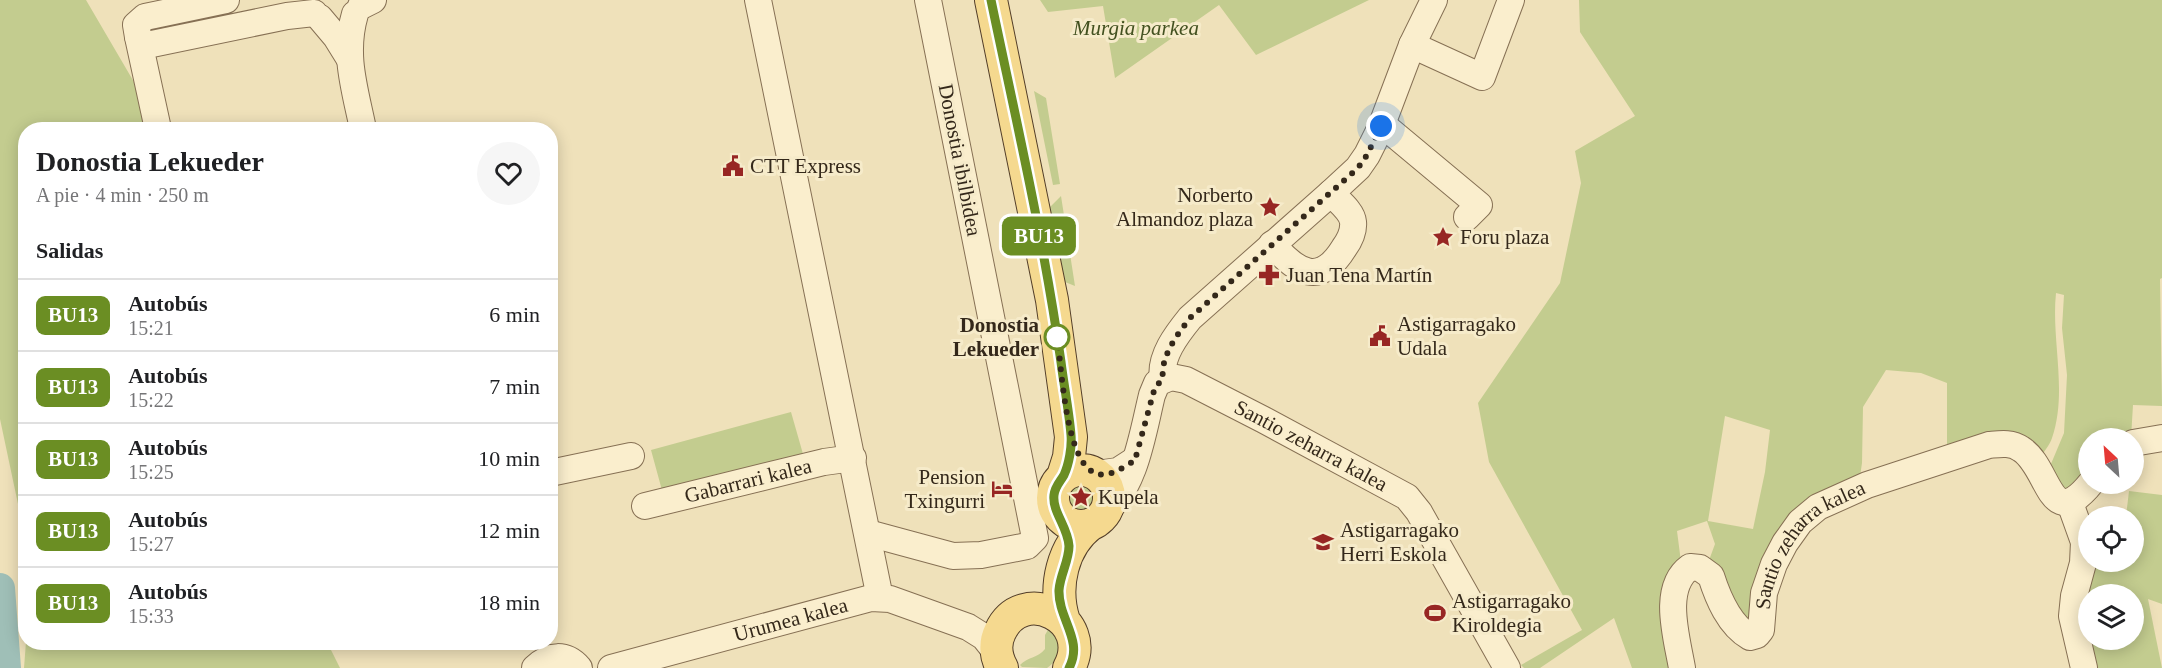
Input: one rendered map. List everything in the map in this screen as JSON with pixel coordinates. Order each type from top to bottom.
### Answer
[{"type":"main road","points":[[991,0],[1052,300],[1071,437],[1079,455],[1083,474],[1107,488],[1109,497],[1097,519],[1079,534],[1069,549],[1060,580],[1059,601],[1064,621]]},
{"type":"main road","points":[[1069,549],[1067,532],[1053,501],[1057,483],[1083,474]]},
{"type":"main road","points":[[1060,516],[1075,525],[1097,519]]},
{"type":"main road","points":[[999,660],[998,634],[1019,614],[1046,596],[1060,580]]},
{"type":"main road","points":[[1019,614],[1048,610],[1064,621],[1071,630],[1074,640],[1075,651],[1069,668]]},
{"type":"street","points":[[156,122],[136,25],[145,17],[226,0]]},
{"type":"street","points":[[758,0],[880,598]]},
{"type":"street","name":"Donostia ibilbidea","points":[[868,533],[953,556],[981,555],[1027,546],[1035,538],[928,0]]},
{"type":"street","points":[[1097,519],[1124,489],[1135,460],[1155,387],[1163,379],[1163,366],[1167,355],[1184,327],[1272,244],[1358,168],[1381,126],[1412,45],[1434,0]]},
{"type":"street","points":[[1412,45],[1482,77],[1511,0]]},
{"type":"street","points":[[138,37],[147,45],[314,10],[338,22],[363,5]]},
{"type":"street","points":[[362,122],[349,58],[350,36],[363,5]]},
{"type":"street","points":[[314,10],[336,37],[349,58]]},
{"type":"street","points":[[1381,126],[1389,130],[1479,205],[1467,217]]},
{"type":"street","points":[[1272,244],[1286,261],[1300,270],[1312,273],[1335,263],[1350,237],[1353,223],[1351,216],[1331,193]]},
{"type":"street","name":"Santio zeharra kalea","points":[[1163,379],[1174,376],[1186,380],[1407,496],[1419,512],[1507,668]]},
{"type":"street","points":[[2144,440],[2162,438]]},
{"type":"street","name":"Santio zeharra kalea","points":[[1682,668],[1673,612],[1674,596],[1682,573],[1690,567],[1700,568],[1712,576],[1719,600],[1742,632],[1750,637],[1757,635],[1761,630],[1764,593],[1774,564],[1785,543],[1800,522],[1818,507],[1850,492],[2004,443],[2020,447],[2029,455],[2055,497],[2061,502],[2070,503]]},
{"type":"street","points":[[558,471],[631,456]]},
{"type":"street","name":"Gabarrari kalea","points":[[645,506],[824,462],[853,458]]},
{"type":"street","points":[[1083,474],[1118,471],[1135,460]]},
{"type":"street","points":[[2083,494],[2070,503],[2084,542],[2083,562],[2074,596],[2072,616],[2084,668]]},
{"type":"street","name":"Urumea kalea","points":[[611,668],[861,600],[880,598],[890,599],[968,627],[984,637],[999,660]]},
{"type":"street","name":"Urumea kalea","points":[[968,627],[989,625],[1019,614]]},
{"type":"street","points":[[535,668],[540,650]]},
{"type":"street","points":[[535,668],[548,658],[571,660]]},
{"type":"green space","points":[[0,0],[86,0],[141,94],[147,122],[18,122],[18,504],[0,419]]},
{"type":"green space","name":"Murgia parkea","points":[[1040,0],[1369,0],[1256,55],[1219,5],[1115,78],[1103,6],[1048,12]]},
{"type":"green space","points":[[1579,0],[2162,0],[2162,278],[2160,279],[2162,406],[2133,405],[2132,428],[2078,428],[2078,491],[2070,497],[2048,471],[2064,433],[2067,375],[2062,328],[2064,295],[2056,293],[2059,402],[2052,438],[2040,458],[1947,451],[1947,383],[1921,373],[1886,370],[1863,407],[1862,463],[1859,483],[1813,503],[1752,628],[1708,563],[1715,544],[1707,521],[1677,531],[1681,562],[1674,668],[1632,668],[1614,618],[1540,668],[1524,668],[1521,665],[1582,630],[1489,462],[1478,403],[1560,283],[1581,183],[1575,151],[1635,116],[1580,32]],"holes":[[[1725,416],[1770,430],[1765,472],[1753,529],[1708,521]]]},
{"type":"green space","points":[[1034,91],[1046,98],[1060,184],[1053,185]]},
{"type":"green space","points":[[1061,196],[1075,286],[1065,282],[1050,207]]},
{"type":"green space","points":[[791,412],[803,454],[823,448],[826,461],[666,505],[651,450]]},
{"type":"green space","points":[[1081,482],[1087,483],[1095,491],[1095,503],[1087,511],[1081,512],[1075,511],[1067,503],[1066,497],[1067,491],[1075,483]]},
{"type":"green space","points":[[2129,494],[2162,495],[2162,604],[2148,599],[2162,668],[2091,668],[2087,650],[2144,650],[2144,584],[2085,584],[2087,572],[2144,572],[2144,506],[2127,506]]},
{"type":"green space","points":[[1049,628],[1058,643],[1058,654],[1052,664],[1047,668],[1022,667],[1020,665],[1023,662],[1045,649],[1045,635]]},
{"type":"green space","points":[[25,650],[331,650],[340,668],[24,668]]},
{"type":"waterway","points":[[0,588],[6,668]]},
{"type":"bus line","name":"BU13","points":[[991,0],[1052,300],[1071,437],[1069,457],[1063,476],[1057,483],[1053,501],[1067,532],[1069,549],[1060,580],[1059,601],[1064,621],[1071,630],[1074,640],[1075,651],[1069,668]]},
{"type":"place","name":"CTT Express","points":[[733,166]]},
{"type":"place","name":"Norberto Almandoz plaza","points":[[1270,207]]},
{"type":"place","name":"Foru plaza","points":[[1443,237]]},
{"type":"place","name":"Juan Tena Martín","points":[[1269,275]]},
{"type":"place","name":"Astigarragako Udala","points":[[1380,336]]},
{"type":"place","name":"Donostia Lekueder","points":[[1057,337]]},
{"type":"place","name":"Pension Txingurri","points":[[1002,489]]},
{"type":"place","name":"Kupela","points":[[1081,497]]},
{"type":"place","name":"Astigarragako Herri Eskola","points":[[1323,542]]},
{"type":"place","name":"Astigarragako Kiroldegia","points":[[1435,613]]},
{"type":"route","points":[[1057,337],[1071,437],[1079,455],[1096,474],[1118,471],[1135,460],[1152,395],[1157,383],[1163,379],[1163,366],[1167,355],[1190,318],[1358,168],[1375,141],[1381,126]]}]
